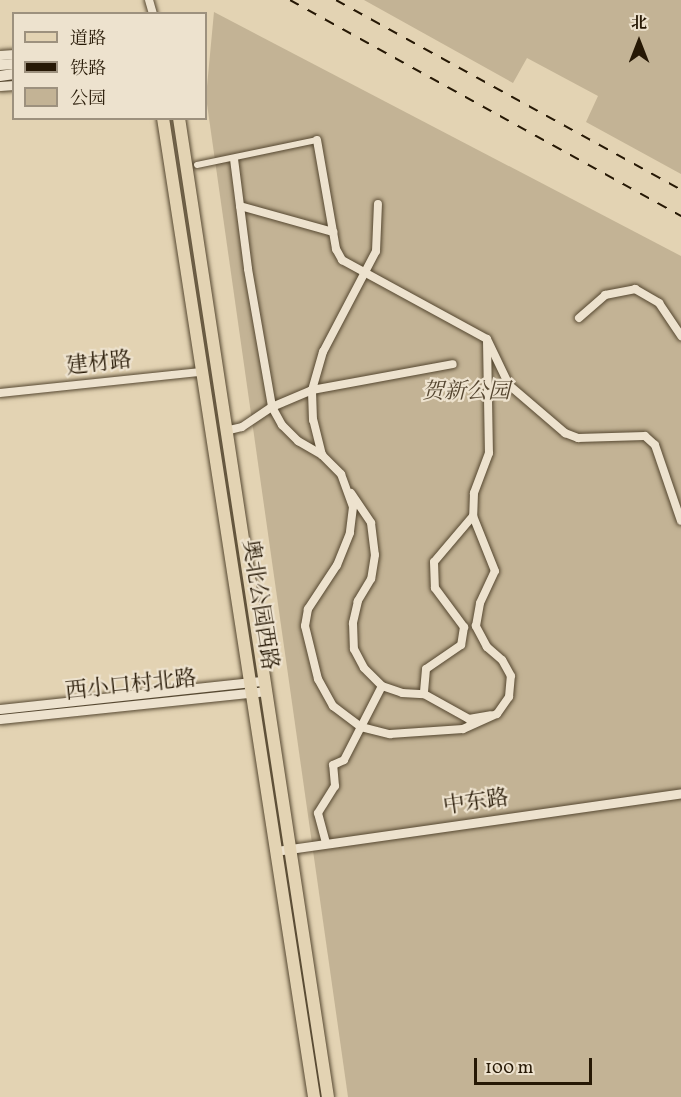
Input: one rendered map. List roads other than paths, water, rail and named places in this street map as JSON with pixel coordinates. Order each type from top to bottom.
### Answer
[{"type":"main road","name":"奥北公园西路","points":[[163,120],[314,1097]]},
{"type":"main road","name":"奥北公园西路","points":[[179,120],[328,1097]]},
{"type":"street","points":[[197,165],[317,140],[333,232],[342,260],[364,275],[487,339],[509,385],[565,433],[578,438],[645,436],[655,445],[681,521]]},
{"type":"street","points":[[234,159],[272,407],[282,425],[298,441],[322,454],[341,474],[371,523],[375,555],[371,579],[358,601],[353,623],[354,649],[364,668],[382,686],[402,693],[424,694],[469,719],[496,714]]},
{"type":"street","points":[[322,454],[313,420],[312,390],[323,352],[376,251],[378,204]]},
{"type":"street","points":[[240,206],[333,232]]},
{"type":"street","points":[[579,318],[605,295],[634,289],[659,303],[681,336]]},
{"type":"street","points":[[341,474],[353,507],[350,533],[337,565],[308,609],[305,626],[318,679],[333,706],[361,727],[390,734],[463,729],[496,714],[509,697],[511,676],[502,660],[487,647],[476,626],[480,603],[495,571],[473,516],[474,493],[489,453],[487,339]]},
{"type":"street","points":[[225,431],[242,428],[272,407],[312,390],[453,364]]},
{"type":"street","name":"建材路","points":[[0,393],[201,372]]},
{"type":"street","points":[[673,493],[681,487]]},
{"type":"street","points":[[424,694],[426,669],[461,645],[464,627],[435,588],[434,562],[473,516]]},
{"type":"street","name":"西小口村北路","points":[[0,719],[265,686]]},
{"type":"street","points":[[326,843],[318,813],[335,786],[333,765],[344,760],[382,686]]},
{"type":"street","name":"西小口村北路","points":[[0,709],[250,688]]},
{"type":"street","name":"中东路","points":[[276,850],[681,793]]},
{"type":"railway","points":[[290,0],[681,216]]},
{"type":"railway","points":[[336,0],[681,190]]},
{"type":"park label","name":"贺新公园","points":[[466,393]]}]
